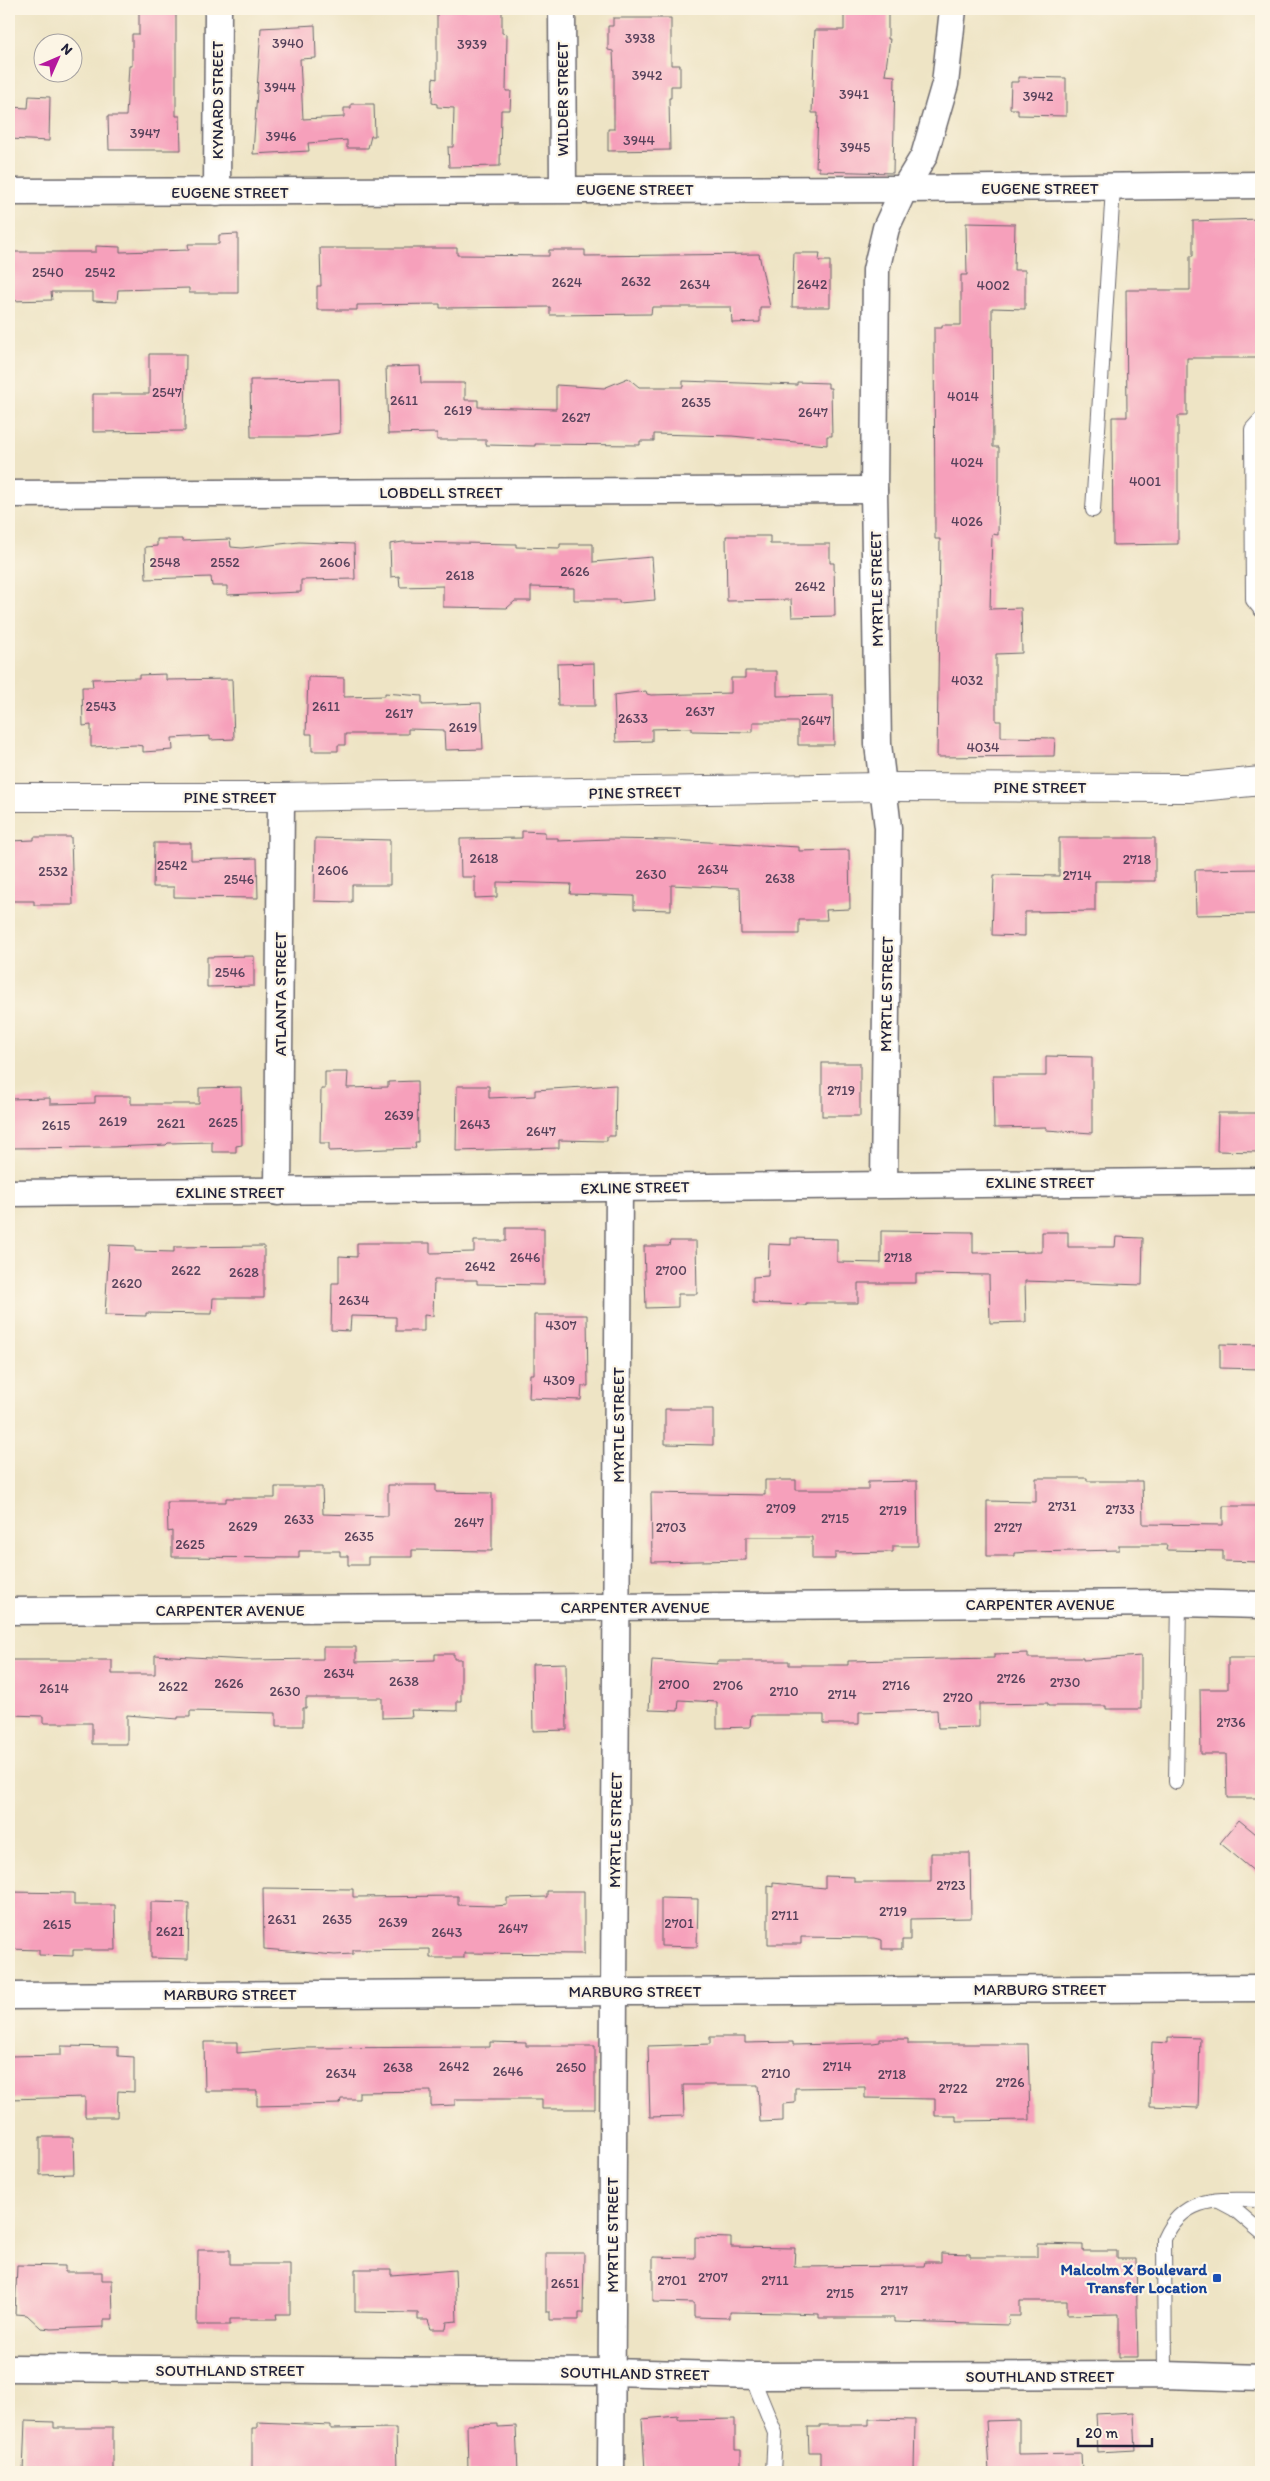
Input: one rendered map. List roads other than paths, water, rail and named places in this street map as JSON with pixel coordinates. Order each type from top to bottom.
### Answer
[{"type":"street","name":"KYNARD STREET","points":[[217,192],[218,9]]},
{"type":"street","name":"WILDER STREET","points":[[562,9],[562,189]]},
{"type":"street","name":"MYRTLE STREET","points":[[884,1183],[888,828],[878,744],[874,490],[876,270],[886,228],[904,190],[924,156],[945,84],[952,9]]},
{"type":"street","name":"EUGENE STREET","points":[[9,192],[562,189],[904,190],[1261,185]]},
{"type":"street","name":"LOBDELL STREET","points":[[9,494],[874,490]]},
{"type":"street","name":"PINE STREET","points":[[9,796],[281,797],[883,787],[1188,788],[1261,781]]},
{"type":"street","name":"ATLANTA STREET","points":[[278,1192],[281,797]]},
{"type":"street","name":"EXLINE STREET","points":[[9,1193],[278,1192],[884,1183],[1261,1181]]},
{"type":"street","name":"MYRTLE STREET","points":[[611,2472],[619,1188]]},
{"type":"street","name":"CARPENTER AVENUE","points":[[9,1611],[1179,1603],[1261,1605]]},
{"type":"street","name":"MARBURG STREET","points":[[9,1996],[1261,1988]]},
{"type":"street","name":"SOUTHLAND STREET","points":[[9,2368],[611,2372],[756,2376],[1165,2375],[1261,2378]]},
{"type":"lane","points":[[1093,510],[1113,188]]},
{"type":"lane","points":[[1261,419],[1252,429],[1253,600],[1261,610]]},
{"type":"lane","points":[[1176,1782],[1179,1603]]},
{"type":"lane","points":[[1216,2200],[1234,2209],[1261,2232]]},
{"type":"lane","points":[[1165,2375],[1164,2239],[1170,2226],[1183,2212],[1197,2204],[1216,2200],[1261,2200]]},
{"type":"lane","points":[[756,2376],[757,2389],[775,2433],[773,2472]]},
{"type":"place","name":"Malcolm X Boulevard Transfer Location","points":[[1217,2278]]}]
